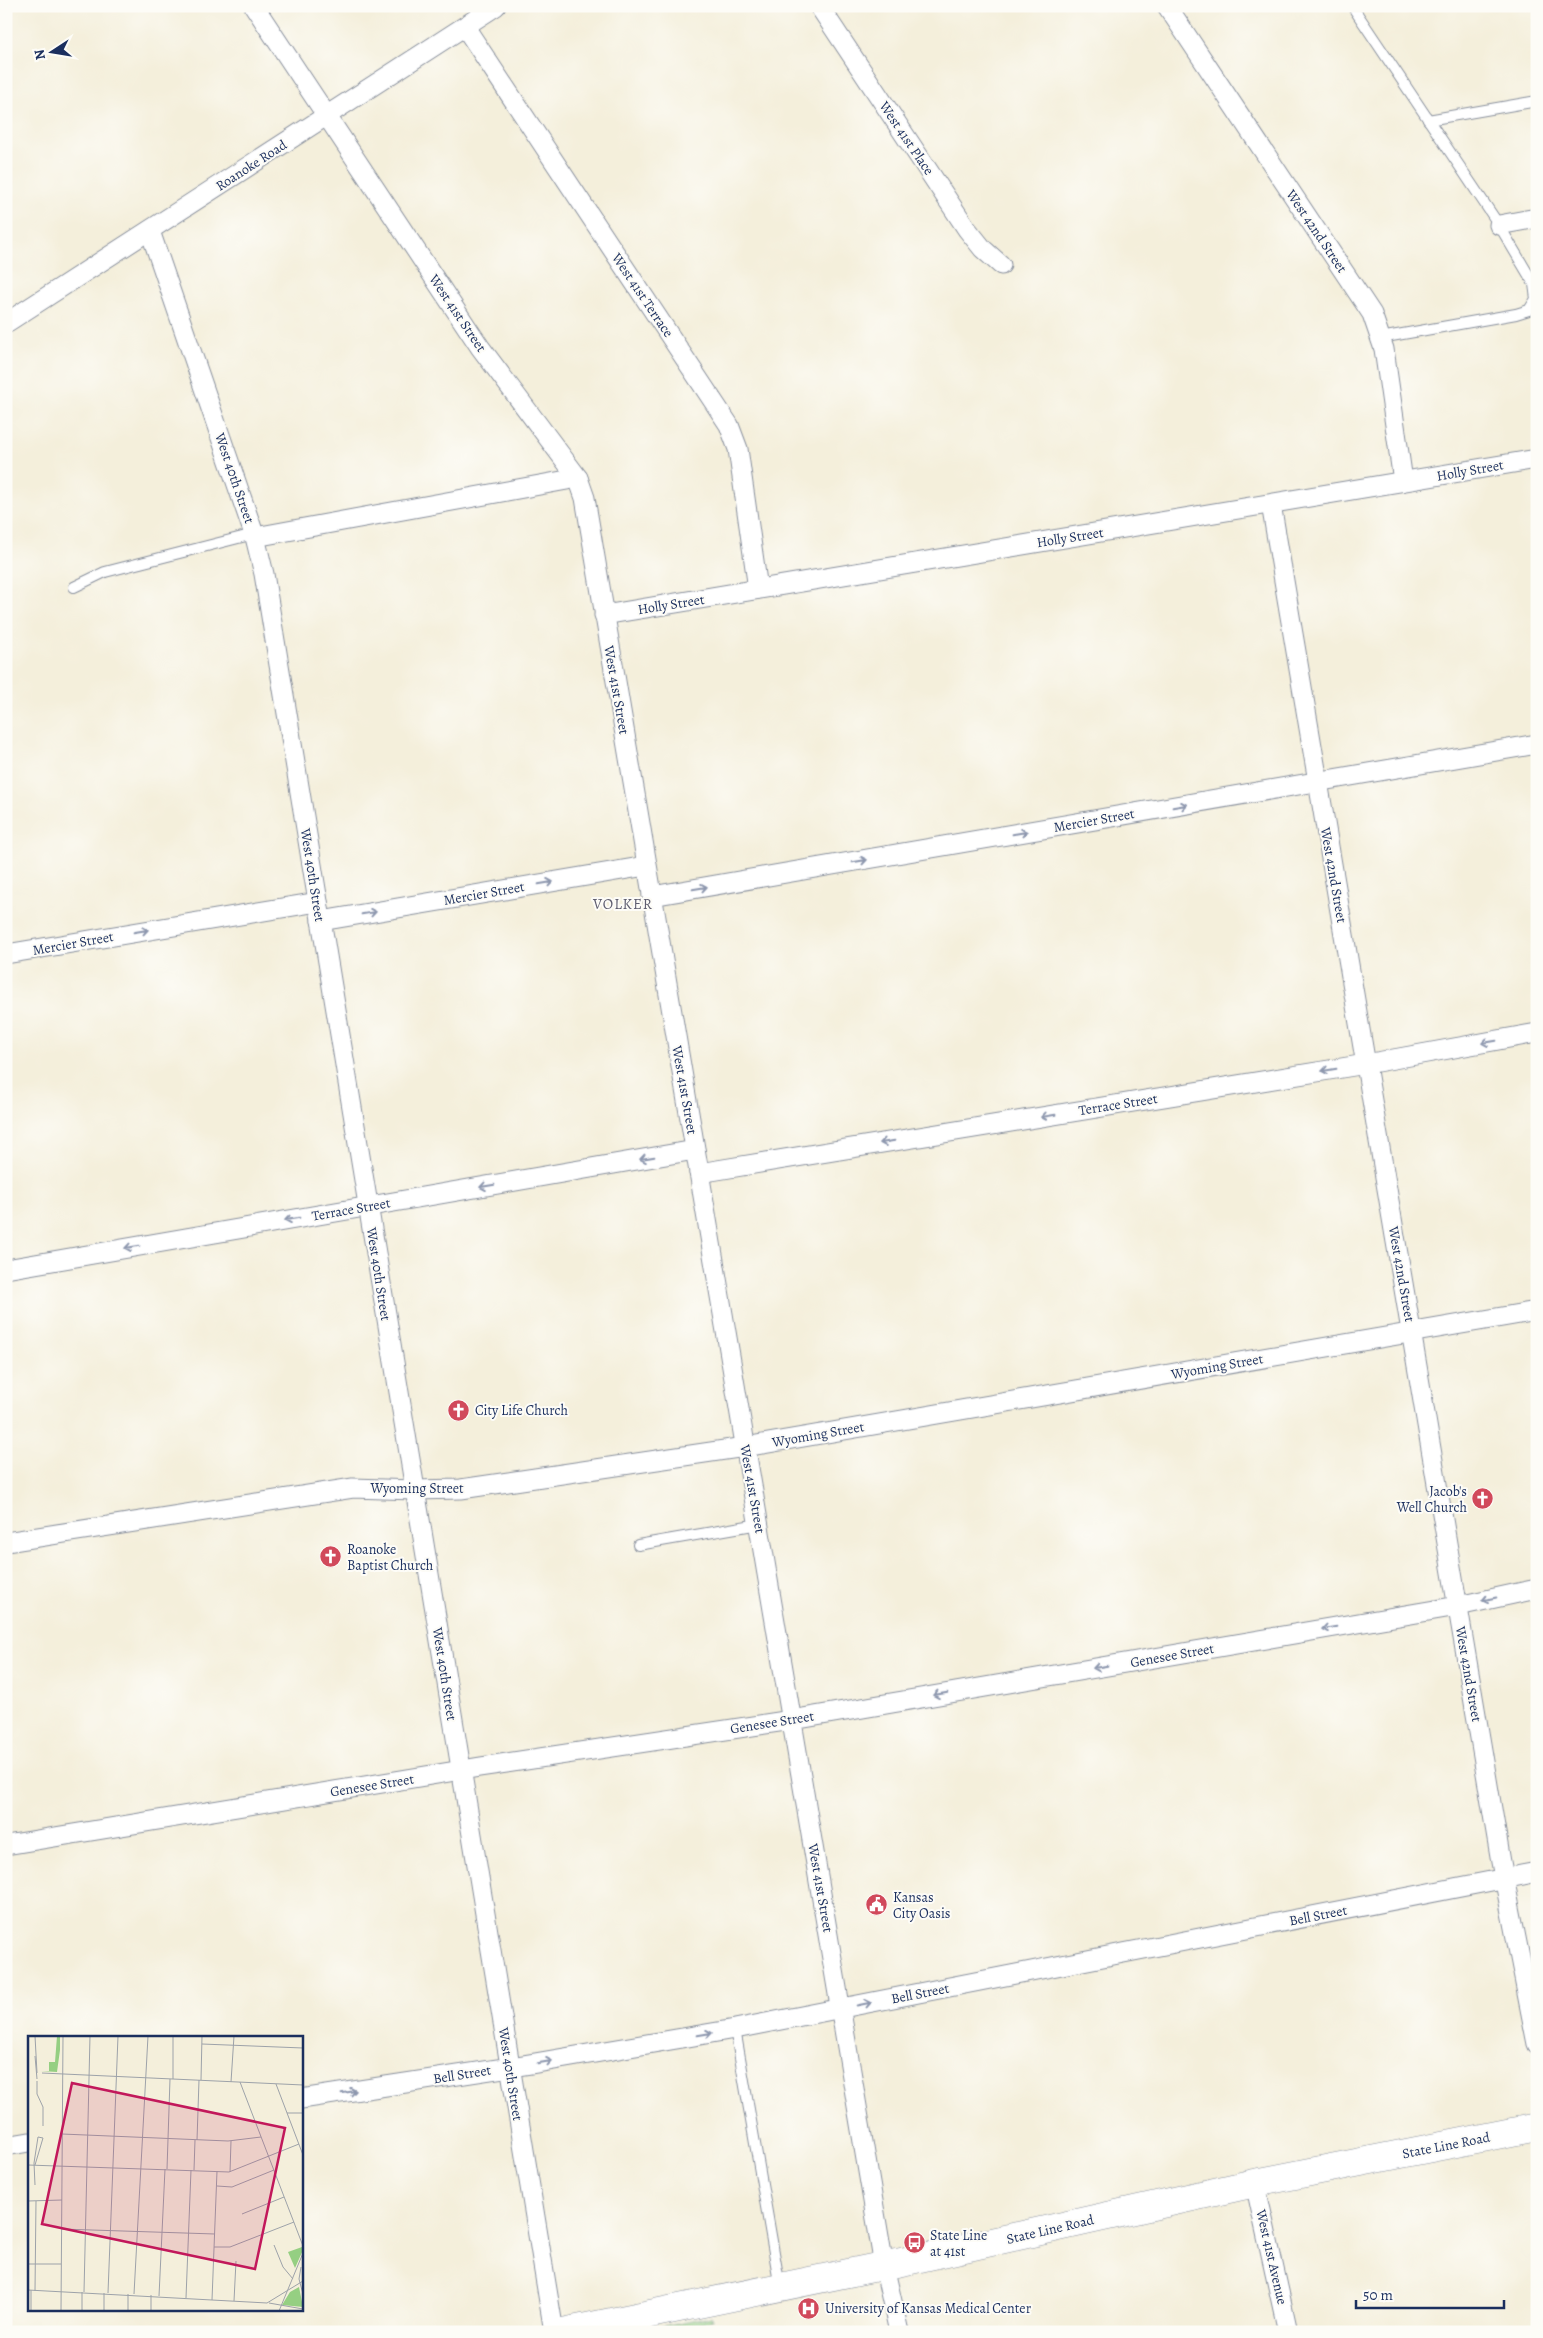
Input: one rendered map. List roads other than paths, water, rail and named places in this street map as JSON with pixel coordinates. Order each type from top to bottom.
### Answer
[{"type":"street","name":"West 41st Street","points":[[254,6],[480,346],[578,478],[585,498],[884,2266],[898,2332]]},
{"type":"street","name":"Roanoke Road","points":[[6,323],[496,6]]},
{"type":"street","name":"West 41st Place","points":[[819,6],[966,228],[983,249],[1001,265]]},
{"type":"street","name":"West 42nd Street","points":[[1167,6],[1372,314],[1384,348],[1403,481]]},
{"type":"street","name":"West 41st Terrace","points":[[465,27],[729,425],[738,449],[758,589]]},
{"type":"street","points":[[1499,225],[1537,218]]},
{"type":"street","name":"West 40th Street","points":[[150,231],[254,535],[264,574],[554,2332]]},
{"type":"street","name":"Holly Street","points":[[604,615],[1537,458]]},
{"type":"street","points":[[254,535],[578,478]]},
{"type":"street","name":"West 42nd Street","points":[[1271,504],[1504,1879],[1537,2044]]},
{"type":"street","name":"Mercier Street","points":[[652,896],[1537,744]]},
{"type":"street","name":"Mercier Street","points":[[321,921],[646,866]]},
{"type":"street","name":"Mercier Street","points":[[6,954],[318,902]]},
{"type":"street","name":"Terrace Street","points":[[698,1173],[1366,1064],[1537,1033]]},
{"type":"street","name":"Terrace Street","points":[[6,1269],[695,1150]]},
{"type":"street","name":"Wyoming Street","points":[[6,1542],[353,1488],[461,1489],[745,1447],[1537,1311]]},
{"type":"street","name":"Genesee Street","points":[[6,1845],[461,1771],[792,1720],[1458,1606],[1537,1589]]},
{"type":"street","name":"Bell Street","points":[[302,2099],[510,2067],[735,2029],[1537,1872]]},
{"type":"street","name":"State Line Road","points":[[563,2332],[884,2266],[1255,2183],[1537,2127]]},
{"type":"street","points":[[6,2146],[28,2142]]},
{"type":"street","name":"West 41st Avenue","points":[[1255,2183],[1288,2332]]},
{"type":"lane","points":[[1352,6],[1499,225],[1534,284],[1536,299],[1529,310],[1516,314],[1380,338]]},
{"type":"lane","points":[[1428,120],[1537,101]]},
{"type":"lane","points":[[74,587],[105,572],[254,535]]},
{"type":"lane","points":[[638,1545],[759,1524]]},
{"type":"lane","points":[[735,2029],[780,2288]]},
{"type":"place","name":"City Life Church","points":[[459,1410]]},
{"type":"place","name":"Jacob's Well Church","points":[[1483,1499]]},
{"type":"place","name":"Roanoke Baptist Church","points":[[331,1557]]},
{"type":"place","name":"Kansas City Oasis","points":[[877,1905]]},
{"type":"place","name":"State Line at 41st","points":[[914,2243]]},
{"type":"place","name":"University of Kansas Medical Center","points":[[809,2308]]},
{"type":"district","name":"VOLKER","points":[[623,904]]}]
